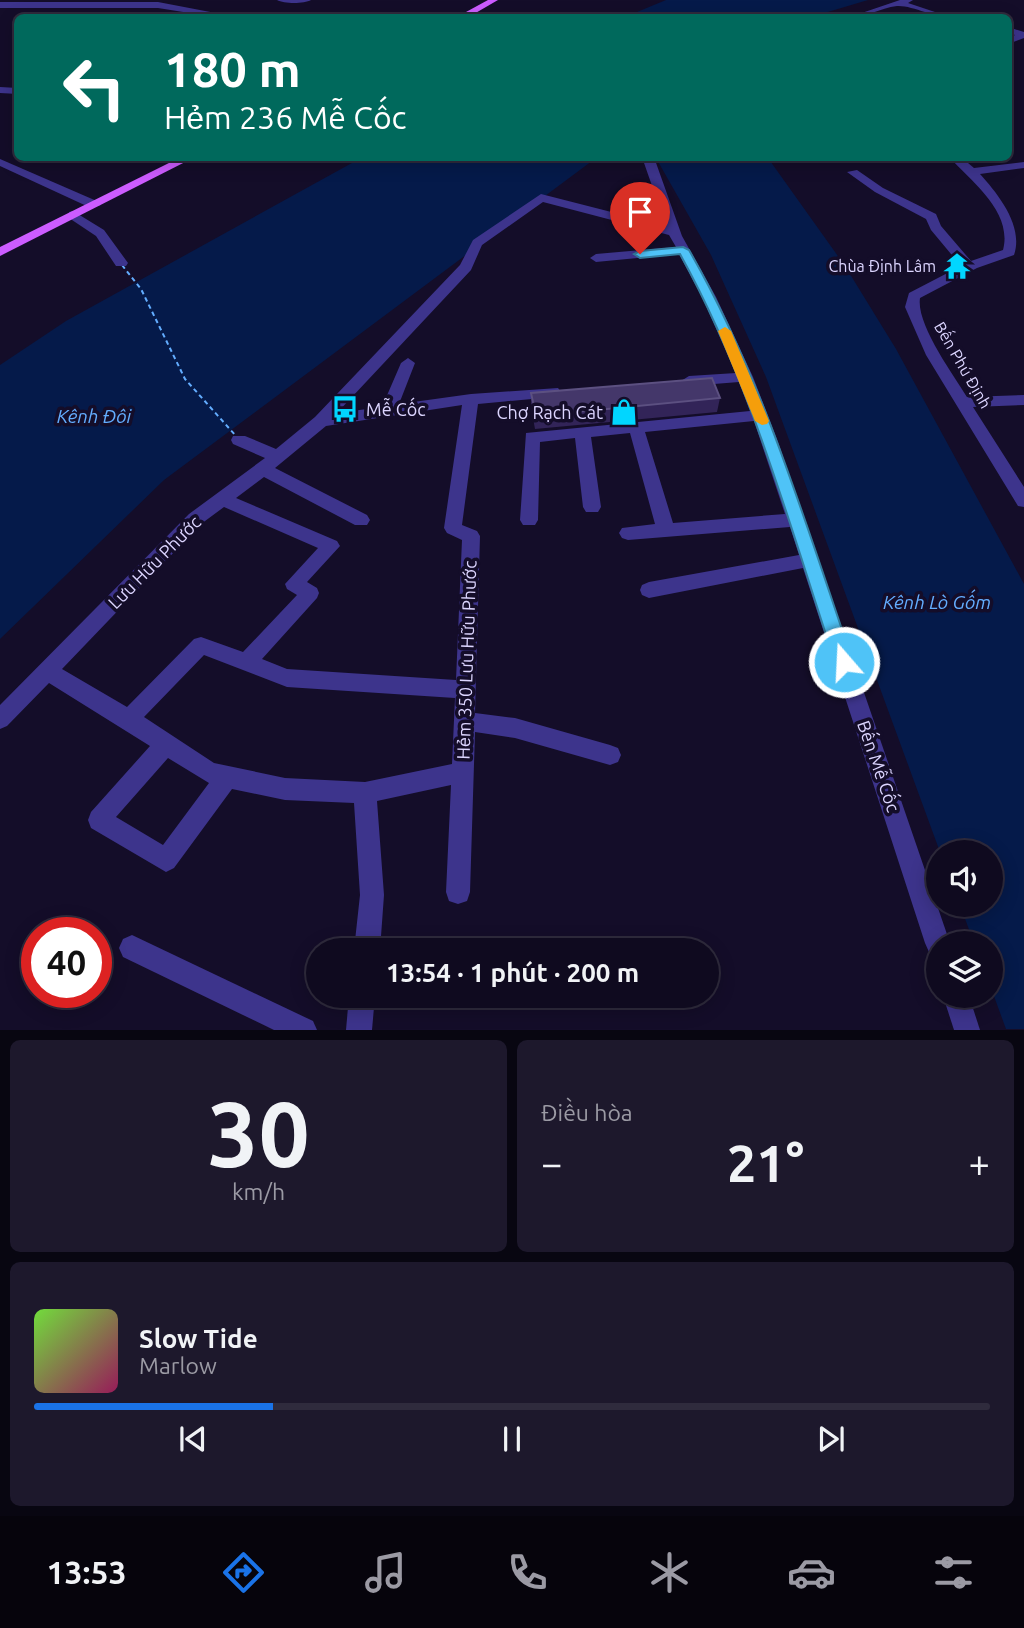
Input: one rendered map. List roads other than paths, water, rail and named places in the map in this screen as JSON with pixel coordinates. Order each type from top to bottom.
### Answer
[{"type":"main road","points":[[467,14],[494,0]]},
{"type":"main road","points":[[0,252],[181,161]]},
{"type":"street","points":[[281,0],[307,0]]},
{"type":"street","points":[[864,14],[909,0]]},
{"type":"street","points":[[0,5],[160,3],[217,14]]},
{"type":"street","points":[[899,3],[936,14]]},
{"type":"street","points":[[1012,31],[1023,35],[1012,41]]},
{"type":"street","name":"Bến Mễ Cốc","points":[[649,161],[674,232],[709,297],[760,415],[934,931]]},
{"type":"street","name":"Bến Phú Định","points":[[960,161],[1001,195],[1020,220],[1021,243],[1010,251],[969,267],[914,296],[912,307],[933,355],[1024,501]]},
{"type":"street","points":[[0,162],[95,205]]},
{"type":"street","points":[[974,171],[1024,165]]},
{"type":"street","points":[[853,172],[879,190],[932,217],[935,227],[969,267]]},
{"type":"street","name":"Lưu Hữu Phước","points":[[0,719],[195,519],[321,421],[466,267],[477,243],[541,198],[674,232]]},
{"type":"street","points":[[74,215],[100,233],[121,263]]},
{"type":"street","points":[[596,258],[683,250]]},
{"type":"street","points":[[388,411],[408,363]]},
{"type":"street","points":[[674,382],[745,377]]},
{"type":"street","points":[[321,421],[471,398],[566,391]]},
{"type":"street","name":"Hẻm 350 Lưu Hữu Phước","points":[[458,892],[471,536],[453,528],[471,398]]},
{"type":"street","points":[[963,402],[1024,400]]},
{"type":"street","points":[[529,520],[532,437],[760,415]]},
{"type":"street","points":[[636,427],[666,530]]},
{"type":"street","points":[[582,432],[592,507]]},
{"type":"street","points":[[239,440],[270,463],[361,520]]},
{"type":"street","points":[[220,498],[331,546],[294,584],[310,593],[247,662]]},
{"type":"street","points":[[628,533],[796,520]]},
{"type":"street","points":[[649,590],[809,559]]},
{"type":"street","points":[[129,719],[201,645],[287,678],[465,690]]},
{"type":"street","points":[[47,671],[129,719],[209,773],[285,789],[365,793],[462,772]]},
{"type":"street","points":[[464,721],[515,729],[610,755]]},
{"type":"street","points":[[166,744],[99,820],[166,860],[228,776]]},
{"type":"street","points":[[365,793],[372,895],[368,938]]},
{"type":"street","points":[[132,948],[304,1030]]},
{"type":"street","points":[[359,1030],[361,1008]]},
{"type":"street","points":[[960,1008],[967,1030]]},
{"type":"water","points":[[666,0],[868,0],[821,14],[632,14]]},
{"type":"water","name":"Kênh Đôi","points":[[356,161],[592,161],[164,480],[0,639],[0,365],[66,321]]},
{"type":"water","name":"Kênh Lò Gốm","points":[[658,161],[770,161],[845,266],[896,349],[1024,584],[1024,1029],[1006,1029],[998,1008],[1003,1008],[1003,931],[970,931],[964,917],[1003,917],[1003,840],[936,840],[766,377],[711,255]]},
{"type":"place","name":"Chùa Định Lâm","points":[[957,266]]},
{"type":"place","name":"Mễ Cốc","points":[[345,409]]},
{"type":"place","name":"Chợ Rạch Cát","points":[[624,412]]}]
